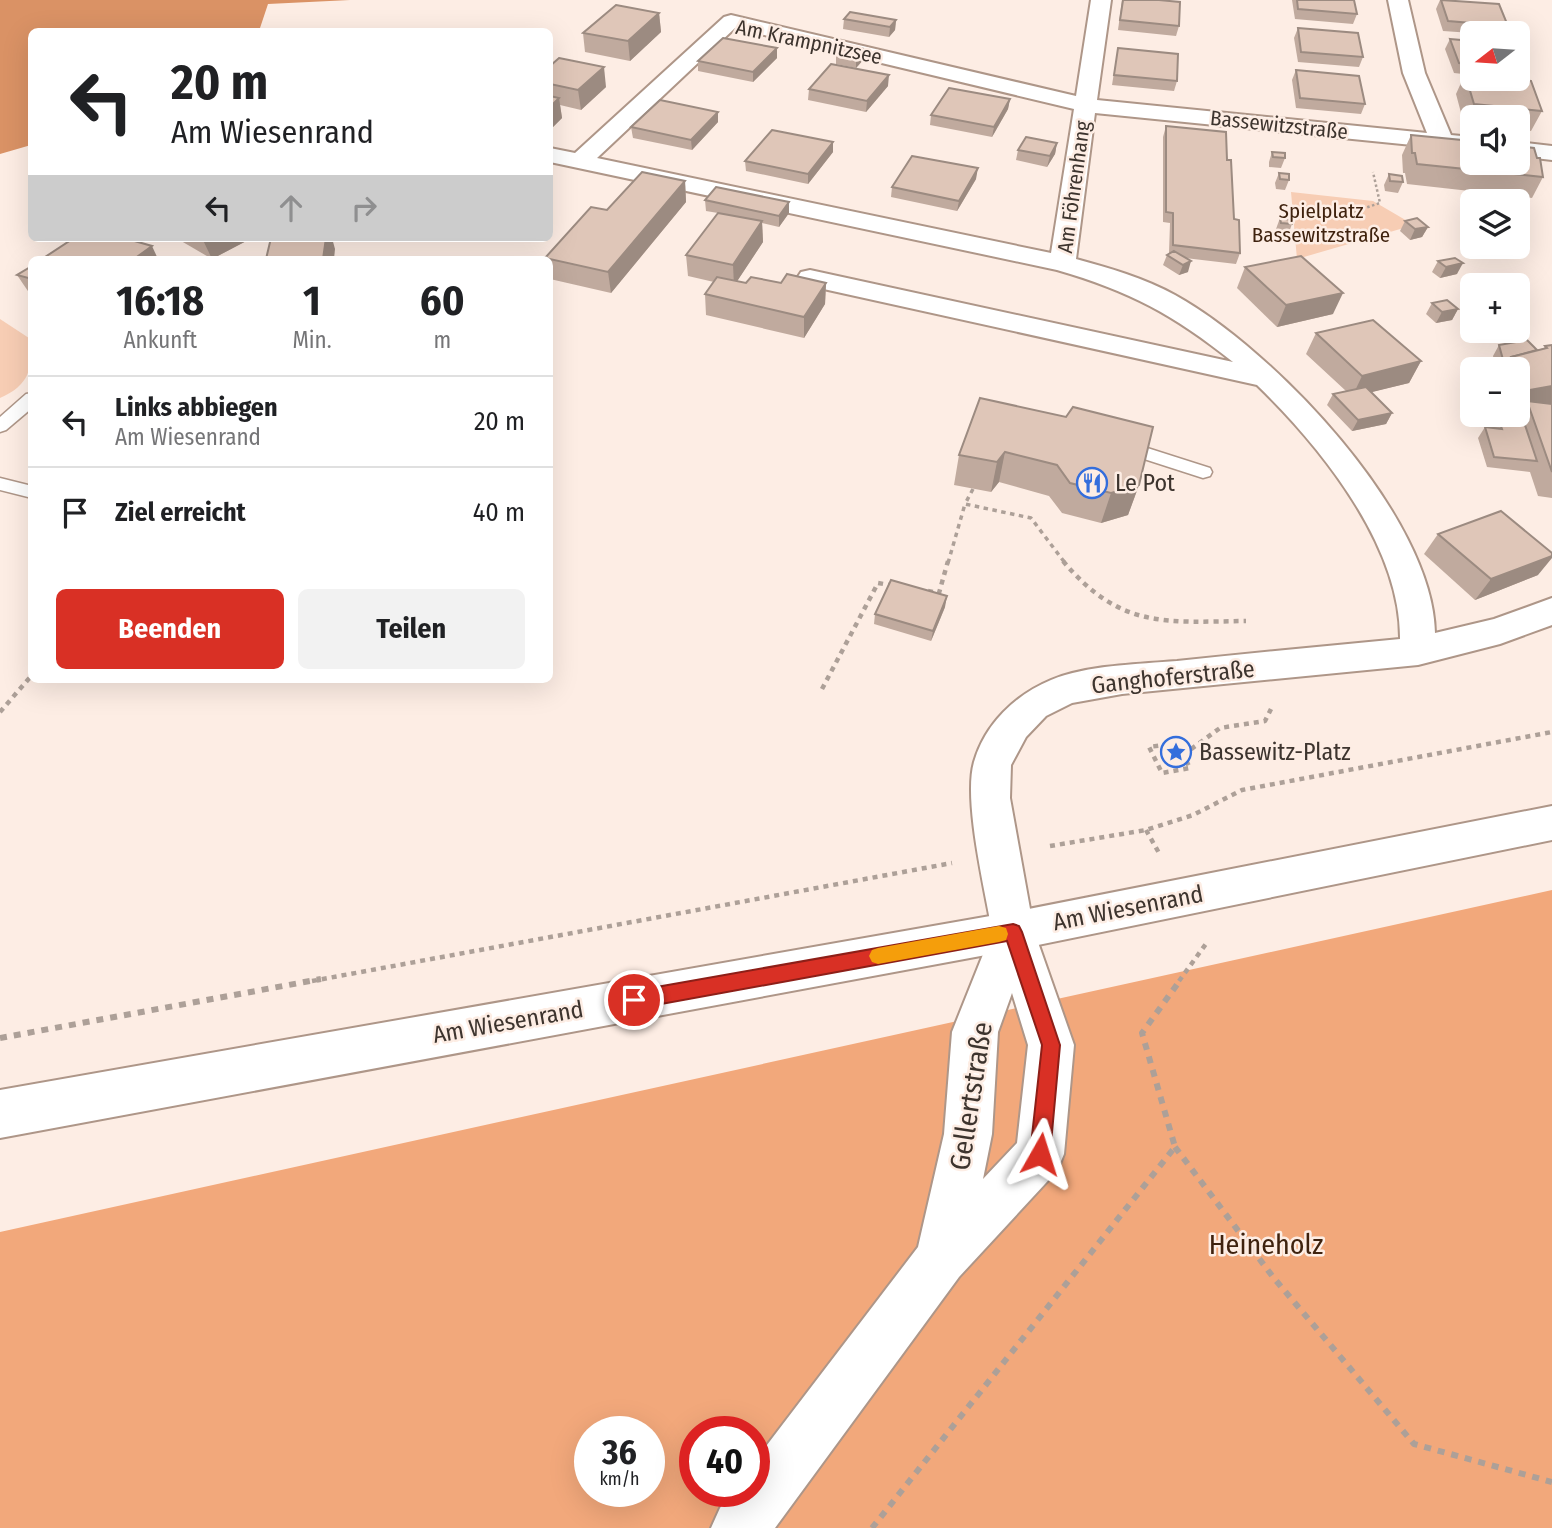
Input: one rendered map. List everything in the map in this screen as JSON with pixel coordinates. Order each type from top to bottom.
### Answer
[{"type":"street","name":"Am Föhrenhang","points":[[1101,0],[1062,262],[1121,281],[1166,301],[1206,326],[1268,379],[1332,450],[1373,509],[1390,541],[1416,604],[1418,651]]},
{"type":"street","points":[[1398,0],[1414,73],[1442,141]]},
{"type":"street","name":"Am Krampnitzsee","points":[[580,161],[731,22],[1086,105]]},
{"type":"street","name":"Bassewitzstraße","points":[[1086,105],[1460,143]]},
{"type":"street","points":[[1530,150],[1552,153]]},
{"type":"street","points":[[553,156],[1062,262]]},
{"type":"street","points":[[810,278],[1268,379]]},
{"type":"street","name":"Ganghoferstraße","points":[[1013,932],[990,798],[992,765],[998,748],[1013,726],[1033,706],[1064,690],[1122,680],[1418,651],[1500,631],[1552,611]]},
{"type":"street","name":"Am Wiesenrand","points":[[0,1114],[1013,932],[1552,823]]},
{"type":"street","name":"Gellertstraße","points":[[941,1259],[968,1134],[975,1032],[1013,932]]},
{"type":"street","name":"Gellertstraße","points":[[740,1528],[941,1259],[1040,1154],[1051,1045],[1013,932]]},
{"type":"lane","points":[[0,426],[28,402]]},
{"type":"lane","points":[[1101,440],[1140,449],[1203,471]]},
{"type":"lane","points":[[0,484],[28,491]]},
{"type":"path","points":[[1353,212],[1380,203],[1366,133]]},
{"type":"path","points":[[926,591],[939,593],[965,504],[973,489]]},
{"type":"path","points":[[965,504],[1031,518],[1075,576],[1114,606]]},
{"type":"path","points":[[822,689],[878,583],[902,587]]},
{"type":"path","points":[[0,712],[28,680]]},
{"type":"path","points":[[1183,755],[1220,728],[1265,721],[1274,703]]},
{"type":"path","points":[[0,1038],[1000,854],[1146,830],[1193,815],[1242,790],[1552,732]]},
{"type":"path","points":[[1177,743],[1183,755],[1190,768],[1162,773],[1149,747],[1177,743]]},
{"type":"path","points":[[1183,897],[1209,942],[1142,1033],[1175,1147],[1273,1277],[1414,1444],[1552,1482]]},
{"type":"path","points":[[872,1528],[1175,1147]]},
{"type":"green space","name":"Spielplatz Bassewitzstraße","points":[[1291,192],[1373,201],[1414,225],[1297,259]]},
{"type":"green space","points":[[0,319],[28,337],[28,373],[17,388],[0,398]]},
{"type":"green space","name":"Heineholz","points":[[1552,890],[1552,1528],[0,1528],[0,1232]]},
{"type":"shaded area","points":[[0,0],[350,0],[268,4],[260,28],[28,28],[28,146],[0,154]]},
{"type":"building","points":[[1123,0],[1180,2],[1179,26],[1120,20]]},
{"type":"building","points":[[1297,0],[1354,0],[1357,14],[1298,9]]},
{"type":"building","points":[[1441,0],[1499,4],[1506,21],[1460,22],[1448,21]]},
{"type":"building","points":[[616,5],[659,13],[628,41],[583,33]]},
{"type":"building","points":[[850,12],[896,20],[890,27],[844,19]]},
{"type":"building","points":[[1298,28],[1358,33],[1363,57],[1301,52]]},
{"type":"building","points":[[723,38],[777,48],[753,72],[698,61]]},
{"type":"building","points":[[1450,39],[1460,40],[1459,63]]},
{"type":"building","points":[[844,45],[864,49],[856,58],[836,54]]},
{"type":"building","points":[[1118,48],[1178,54],[1177,81],[1114,75]]},
{"type":"building","points":[[559,58],[604,67],[578,90],[553,85],[553,63]]},
{"type":"building","points":[[831,64],[889,75],[867,101],[809,89]]},
{"type":"building","points":[[1296,70],[1359,76],[1365,104],[1300,98]]},
{"type":"building","points":[[1531,81],[1542,111],[1530,110],[1530,105],[1474,104],[1470,91],[1530,91]]},
{"type":"building","points":[[949,88],[1010,99],[994,127],[931,115]]},
{"type":"building","points":[[660,100],[718,112],[691,140],[631,127]]},
{"type":"building","points":[[1166,126],[1226,132],[1227,160],[1231,160],[1234,219],[1239,220],[1240,253],[1173,245],[1173,213],[1166,212]]},
{"type":"building","points":[[772,130],[833,142],[808,174],[745,161]]},
{"type":"building","points":[[1411,135],[1460,140],[1460,168],[1417,164],[1415,153],[1412,153]]},
{"type":"building","points":[[1026,137],[1057,143],[1050,156],[1018,150]]},
{"type":"building","points":[[1530,148],[1534,148],[1537,158],[1540,158],[1543,177],[1524,175],[1530,175]]},
{"type":"building","points":[[1272,152],[1285,153],[1285,158],[1273,157]]},
{"type":"building","points":[[912,156],[978,168],[959,201],[892,187]]},
{"type":"building","points":[[642,172],[685,181],[608,272],[547,256],[591,207],[607,210]]},
{"type":"building","points":[[1279,173],[1289,174],[1289,180],[1280,179]]},
{"type":"building","points":[[1389,174],[1402,176],[1403,182],[1390,181]]},
{"type":"building","points":[[716,187],[789,202],[779,216],[705,200]]},
{"type":"building","points":[[718,213],[762,221],[733,265],[686,255]]},
{"type":"building","points":[[1280,218],[1292,220],[1292,224],[1281,223]]},
{"type":"building","points":[[1417,218],[1428,227],[1415,229],[1405,221]]},
{"type":"building","points":[[68,242],[138,242],[152,246],[138,256],[47,256]]},
{"type":"building","points":[[270,242],[325,242],[323,256],[267,256]]},
{"type":"building","points":[[1174,251],[1191,261],[1183,265],[1167,255]]},
{"type":"building","points":[[1301,256],[1343,293],[1286,305],[1245,267]]},
{"type":"building","points":[[1455,258],[1463,263],[1446,267],[1438,261]]},
{"type":"building","points":[[28,268],[28,278],[17,275]]},
{"type":"building","points":[[787,274],[826,283],[804,317],[705,294],[717,277],[746,283],[751,277],[781,283]]},
{"type":"building","points":[[1447,300],[1458,309],[1442,312],[1432,303]]},
{"type":"building","points":[[1373,320],[1421,361],[1362,376],[1316,333]]},
{"type":"building","points":[[1530,343],[1537,350],[1502,357],[1499,345]]},
{"type":"building","points":[[1552,345],[1552,386],[1530,390],[1530,357],[1511,357],[1547,348],[1545,346]]},
{"type":"building","points":[[1366,387],[1392,413],[1358,420],[1333,394]]},
{"type":"building","points":[[980,398],[1066,417],[1073,407],[1153,427],[1139,485],[1111,493],[1070,483],[1057,465],[1005,452],[997,462],[959,455]]},
{"type":"building","points":[[1530,401],[1552,404],[1552,472],[1530,410]]},
{"type":"building","points":[[1485,427],[1502,429],[1501,427],[1526,427],[1537,461],[1494,457]]},
{"type":"building","points":[[1501,511],[1552,553],[1552,556],[1491,579],[1438,534]]},
{"type":"building","points":[[891,580],[947,596],[933,631],[875,614]]},
{"type":"slow traffic","points":[[878,956],[999,934]]},
{"type":"place","name":"Le Pot","points":[[1092,483]]},
{"type":"place","name":"Bassewitz-Platz","points":[[1176,752]]},
{"type":"route","points":[[634,1000],[1013,932],[1051,1045],[1040,1154]]}]
